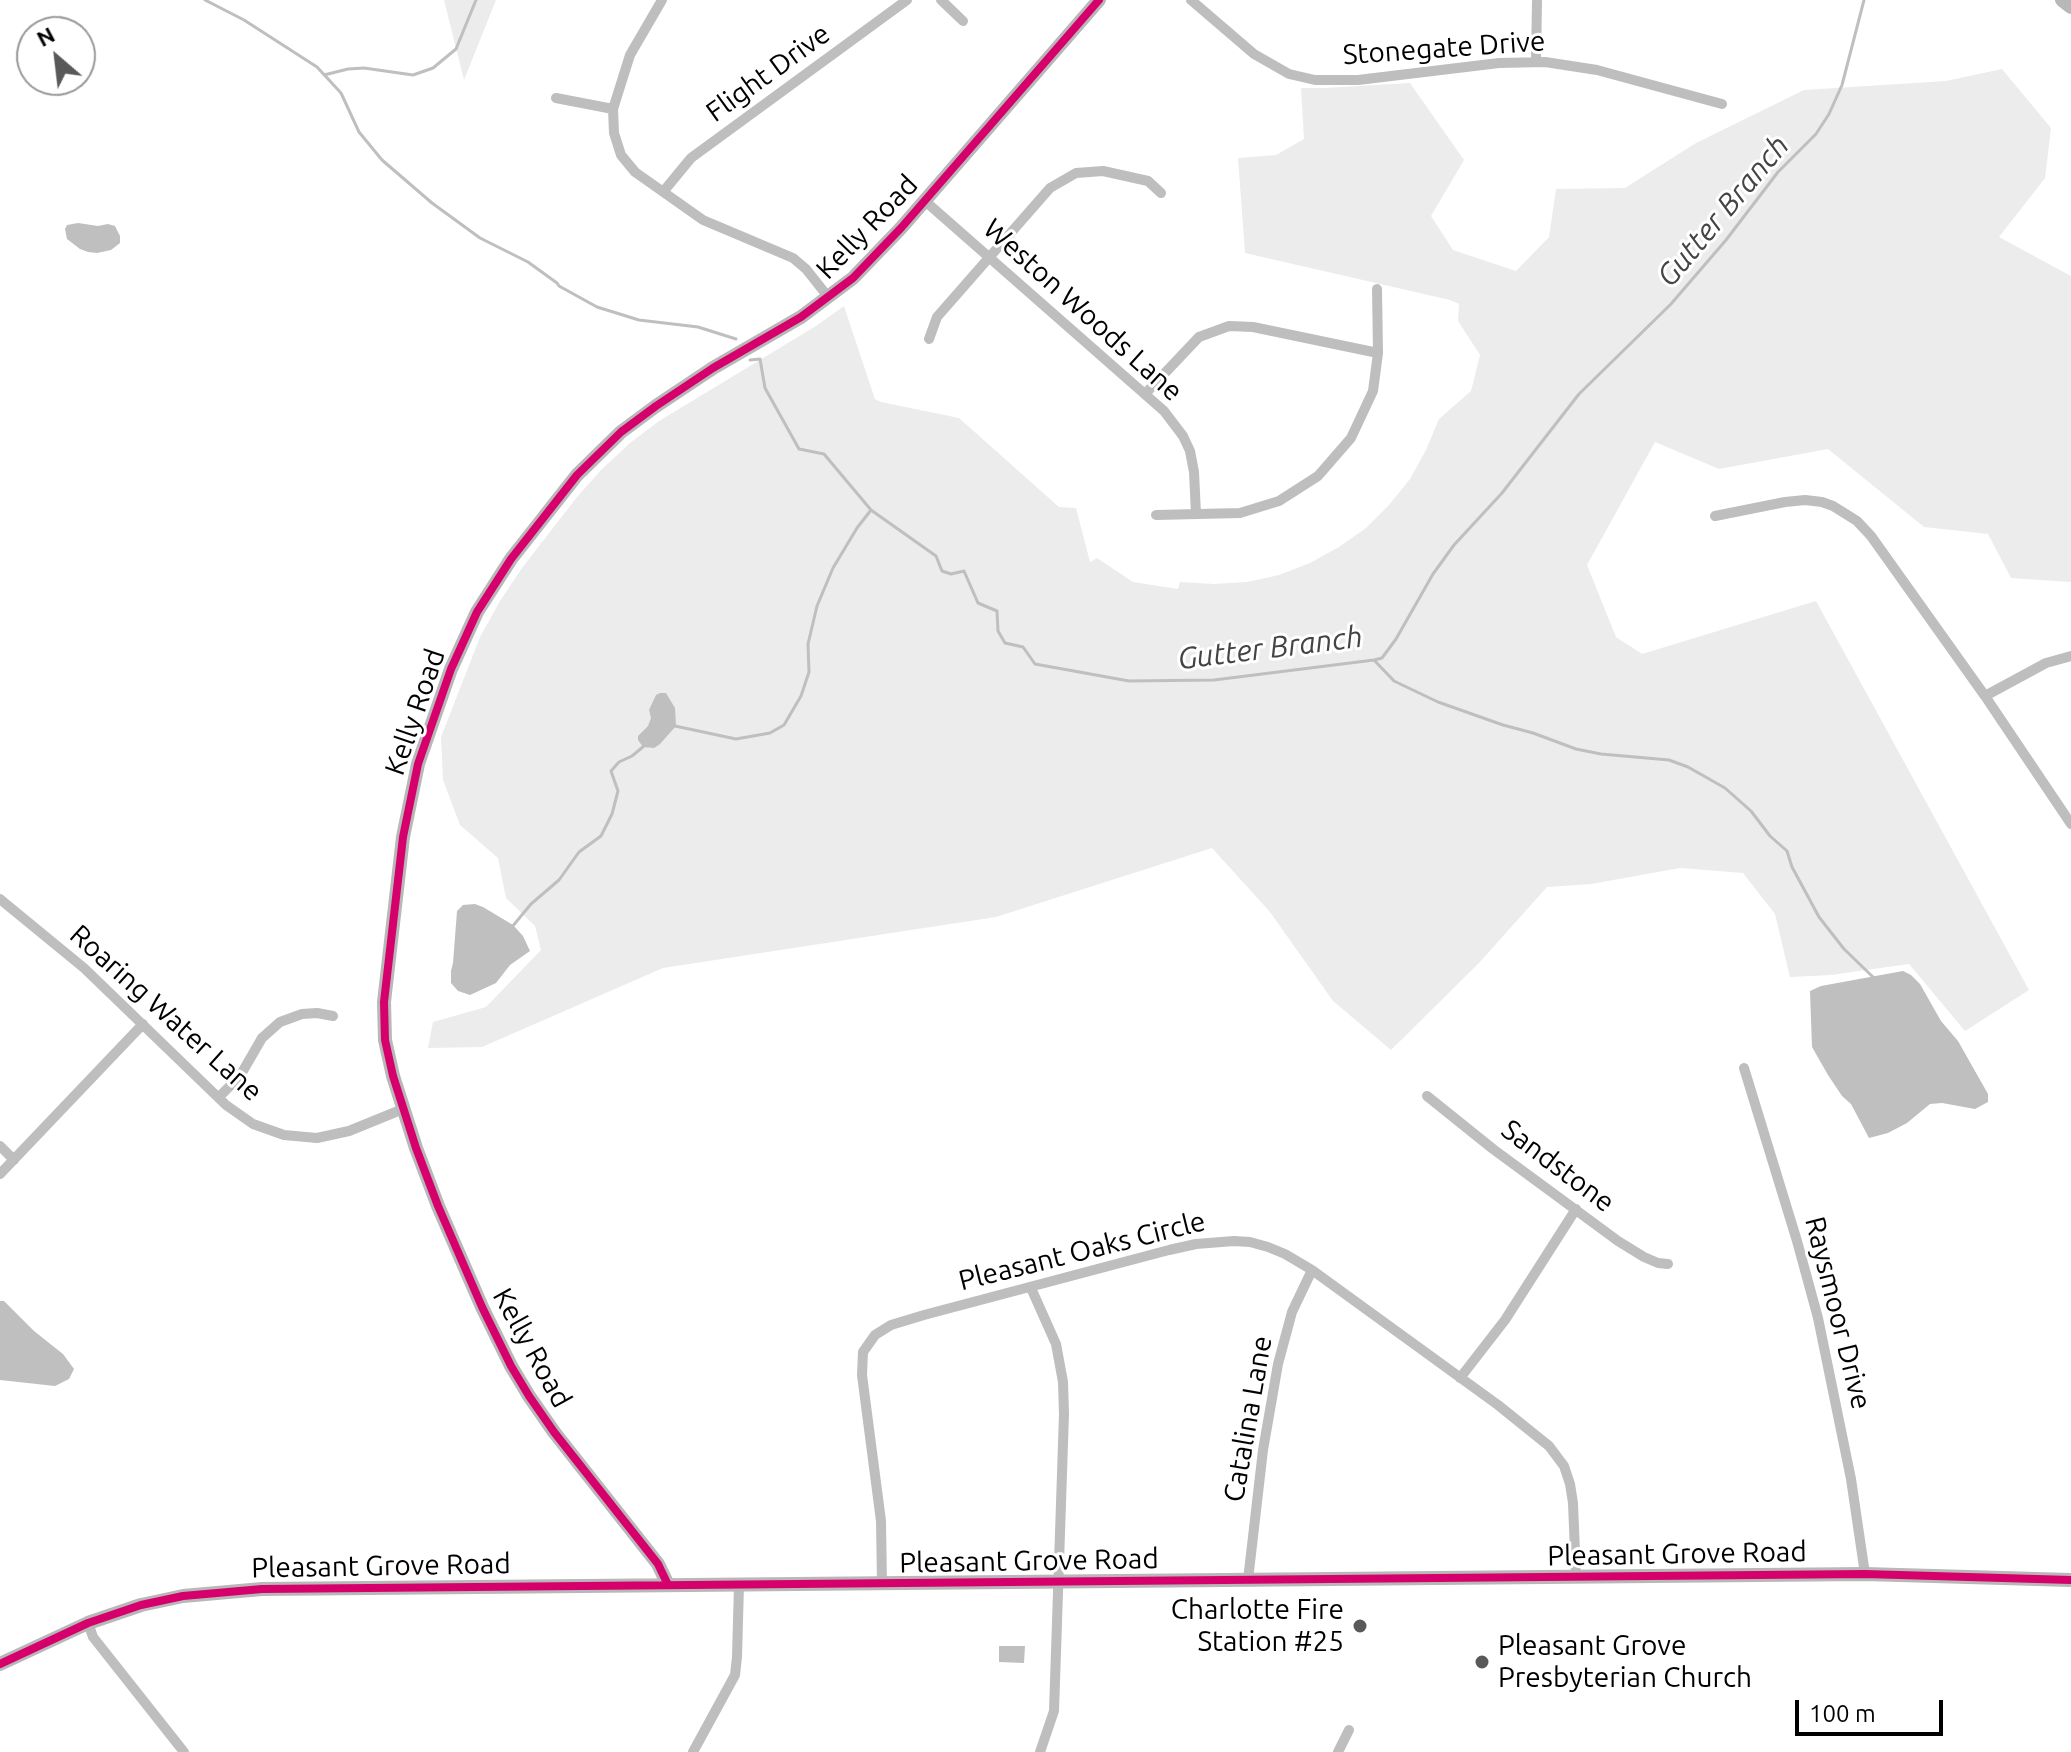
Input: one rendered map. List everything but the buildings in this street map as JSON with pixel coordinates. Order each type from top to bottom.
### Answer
[{"type":"street","points":[[662,0],[630,55],[613,109],[614,133],[625,161],[635,172],[703,220],[793,258],[829,298]]},
{"type":"street","name":"Flight Drive","points":[[663,192],[691,158],[907,0]]},
{"type":"street","points":[[941,0],[963,21]]},
{"type":"street","name":"Kelly Road","points":[[668,1585],[658,1564],[554,1432],[511,1366],[438,1206],[403,1109],[387,1052],[384,1023],[403,837],[415,775],[432,719],[462,641],[477,612],[511,559],[577,475],[621,432],[690,382],[829,298],[873,259],[1099,0]]},
{"type":"street","name":"Stonegate Drive","points":[[1191,0],[1254,54],[1289,74],[1315,80],[1358,80],[1499,63],[1536,62],[1597,70],[1722,104]]},
{"type":"street","points":[[1536,62],[1537,0]]},
{"type":"street","points":[[2062,0],[2071,7]]},
{"type":"street","points":[[556,98],[613,109]]},
{"type":"street","points":[[929,339],[937,317],[1050,188],[1076,173],[1103,171],[1148,181],[1161,193]]},
{"type":"street","name":"Weston Woods Lane","points":[[925,201],[1164,411],[1190,451],[1196,514]]},
{"type":"street","points":[[1156,515],[1240,513],[1279,501],[1318,476],[1351,438],[1373,391],[1378,353],[1377,289]]},
{"type":"street","points":[[1145,394],[1199,337],[1229,326],[1253,327],[1378,353]]},
{"type":"street","points":[[1715,516],[1805,500],[1822,502],[1857,521],[1871,536],[1985,696],[2071,824]]},
{"type":"street","points":[[1985,696],[2046,663],[2071,656]]},
{"type":"street","name":"Roaring Water Lane","points":[[0,899],[84,968],[235,1112],[263,1129],[306,1138],[339,1134],[403,1109]]},
{"type":"street","points":[[219,1097],[240,1076],[262,1038],[280,1022],[302,1014],[333,1016]]},
{"type":"street","points":[[0,1174],[143,1024]]},
{"type":"street","name":"Raysmoor Drive","points":[[1744,1068],[1818,1318],[1851,1479],[1865,1574]]},
{"type":"street","name":"Sandstone","points":[[1427,1096],[1618,1241],[1644,1257],[1668,1264]]},
{"type":"street","points":[[0,1146],[14,1160]]},
{"type":"street","points":[[1460,1378],[1505,1320],[1576,1209]]},
{"type":"street","name":"Pleasant Oaks Circle","points":[[882,1584],[881,1521],[862,1375],[862,1359],[875,1335],[891,1325],[1169,1250],[1219,1241],[1250,1242],[1268,1247],[1312,1270],[1536,1434],[1564,1466],[1573,1503],[1576,1577]]},
{"type":"street","name":"Catalina Lane","points":[[1248,1580],[1263,1450],[1278,1364],[1292,1312],[1312,1270]]},
{"type":"street","points":[[1031,1288],[1056,1344],[1063,1382],[1054,1711],[1040,1752]]},
{"type":"street","name":"Pleasant Grove Road","points":[[0,1664],[88,1623],[141,1605],[219,1591],[1865,1574],[2071,1580]]},
{"type":"street","points":[[693,1752],[735,1675],[739,1585]]},
{"type":"street","points":[[88,1623],[90,1633],[110,1661],[184,1752]]},
{"type":"street","points":[[1338,1752],[1349,1730]]},
{"type":"shaded area","points":[[444,0],[496,0],[464,80]]},
{"type":"shaded area","points":[[2002,69],[2051,128],[2045,178],[1999,237],[2071,276],[2071,582],[2011,578],[1988,534],[1924,527],[1828,449],[1719,469],[1655,442],[1587,565],[1616,637],[1642,654],[1816,601],[2029,990],[1965,1031],[1909,964],[1831,975],[1790,977],[1775,914],[1743,873],[1680,868],[1591,884],[1547,887],[1479,963],[1391,1050],[1333,1001],[1270,912],[1212,848],[996,917],[663,968],[482,1047],[428,1048],[433,1022],[486,1007],[541,950],[535,926],[506,898],[498,858],[460,825],[443,780],[441,737],[480,637],[522,568],[601,470],[659,421],[844,306],[875,399],[959,418],[1059,507],[1076,508],[1090,562],[1097,558],[1133,582],[1178,589],[1180,582],[1247,582],[1279,575],[1339,547],[1366,528],[1389,505],[1410,479],[1439,419],[1471,391],[1480,355],[1458,321],[1459,304],[1450,300],[1245,253],[1238,158],[1276,155],[1304,139],[1301,88],[1410,83],[1464,160],[1431,216],[1453,250],[1516,271],[1549,237],[1556,189],[1625,188],[1696,143],[1804,90],[1946,81]]},
{"type":"shaded area","points":[[67,225],[115,226],[120,243],[111,250],[97,253],[80,249],[67,239],[65,229]]},
{"type":"shaded area","points":[[660,693],[666,693],[675,708],[676,726],[654,748],[643,747],[638,736],[648,726],[651,718],[649,710]]},
{"type":"shaded area","points":[[475,904],[513,925],[530,951],[510,965],[496,983],[470,995],[458,991],[451,983],[451,971],[457,911],[463,905]]},
{"type":"shaded area","points":[[1903,971],[1920,984],[1941,1021],[1958,1041],[1988,1094],[1988,1102],[1975,1109],[1930,1104],[1907,1123],[1869,1138],[1851,1104],[1842,1096],[1812,1047],[1810,991],[1821,986]]},
{"type":"shaded area","points":[[0,1301],[4,1301],[63,1354],[74,1369],[69,1379],[55,1386],[0,1380]]},
{"type":"shaded area","points":[[999,1646],[1025,1646],[1024,1663],[999,1662]]},
{"type":"waterway","name":"Gutter Branch","points":[[205,0],[244,20],[317,67],[341,93],[359,132],[382,160],[432,203],[480,238],[528,262],[559,286],[597,307],[639,320],[698,327],[736,339]]},
{"type":"waterway","points":[[324,75],[364,68],[413,75],[433,68],[456,49],[476,0]]},
{"type":"waterway","name":"Gutter Branch","points":[[750,360],[760,359],[765,388],[799,449],[824,454],[871,510],[936,556],[942,571],[951,574],[964,571],[978,603],[997,611],[998,631],[1005,643],[1023,647],[1035,664],[1129,681],[1214,680],[1382,658],[1454,545],[1502,493],[1579,394],[1671,304],[1726,240],[1778,172],[1816,134],[1842,85],[1864,0]]},
{"type":"waterway","points":[[675,726],[736,739],[770,733],[784,725],[801,696],[809,672],[808,644],[817,606],[833,568],[871,510]]},
{"type":"waterway","points":[[1374,660],[1394,681],[1438,702],[1576,749],[1669,760],[1725,788],[1787,851],[1792,867],[1819,917],[1844,949],[1873,977]]},
{"type":"waterway","points":[[512,927],[531,904],[559,880],[579,852],[601,836],[612,814],[618,791],[611,771],[644,746]]},
{"type":"cycle path","points":[[668,1585],[658,1564],[554,1432],[511,1366],[438,1206],[393,1076],[385,1040],[384,1002],[403,837],[418,764],[451,669],[477,612],[511,559],[577,475],[621,432],[656,406],[713,368],[801,317],[853,278],[901,228],[1099,0]]},
{"type":"cycle path","points":[[0,1664],[88,1623],[141,1605],[183,1596],[262,1589],[1865,1574],[2071,1580]]},
{"type":"place","name":"Charlotte Fire Station #25","points":[[1360,1626]]},
{"type":"place","name":"Pleasant Grove Presbyterian Church","points":[[1482,1662]]}]
